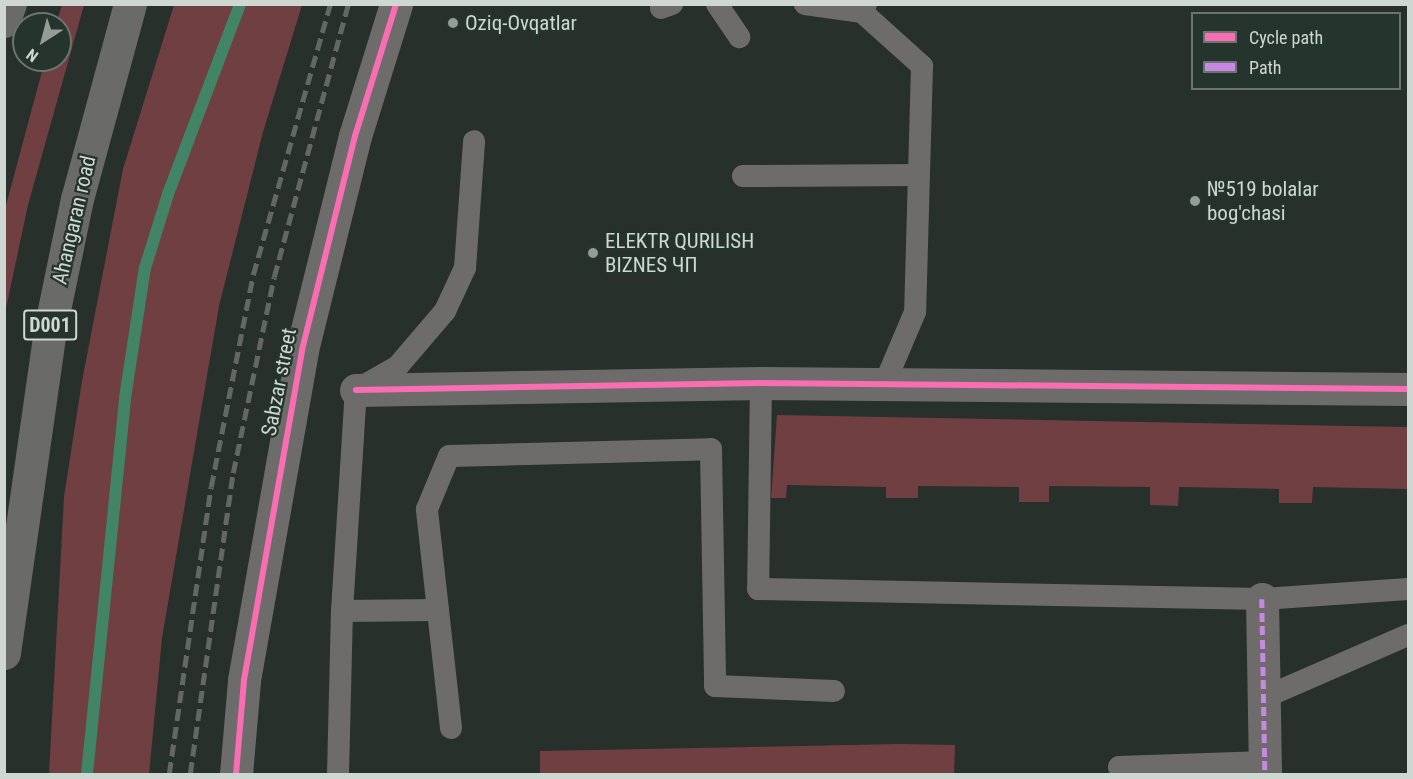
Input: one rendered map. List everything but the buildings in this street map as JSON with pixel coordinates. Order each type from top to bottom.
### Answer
[{"type":"highway","points":[[4,21],[10,4]]},
{"type":"highway","name":"Ahangaran road","points":[[4,653],[50,329],[77,199],[130,4]]},
{"type":"street","name":"Sabzar street","points":[[236,774],[244,680],[302,350],[355,136],[396,4]]},
{"type":"street","points":[[356,390],[761,383],[1408,389]]},
{"type":"street","points":[[1262,599],[1265,768]]},
{"type":"lane","points":[[717,4],[739,38]]},
{"type":"lane","points":[[804,4],[864,8],[922,66],[915,312],[884,385]]},
{"type":"lane","points":[[338,774],[342,611],[356,390],[398,366],[445,311],[465,268],[474,141]]},
{"type":"lane","points":[[743,176],[919,175]]},
{"type":"lane","points":[[761,383],[758,589],[1262,599],[1408,589]]},
{"type":"lane","points":[[451,728],[427,509],[449,456],[711,449],[715,686],[834,691]]},
{"type":"lane","points":[[342,611],[438,610]]},
{"type":"lane","points":[[1263,698],[1408,635]]},
{"type":"lane","points":[[1119,767],[1265,768]]},
{"type":"shaded area","points":[[62,5],[84,5],[72,48],[72,12],[60,12]]},
{"type":"shaded area","points":[[174,5],[302,5],[263,132],[219,306],[162,638],[149,774],[49,774],[64,497],[82,381],[123,169]]},
{"type":"shaded area","points":[[42,72],[65,72],[28,205],[5,313],[5,209]]},
{"type":"shaded area","points":[[777,415],[1408,427],[1408,489],[1313,487],[1312,503],[1279,503],[1279,489],[1179,487],[1178,506],[1150,505],[1150,487],[1049,486],[1049,502],[1019,502],[1019,487],[918,486],[918,498],[886,498],[886,487],[787,485],[786,498],[771,498]]},
{"type":"shaded area","points":[[955,745],[954,774],[540,774],[540,751]]},
{"type":"waterway","points":[[87,774],[125,398],[145,268],[168,194],[240,4]]},
{"type":"railway","points":[[169,774],[211,487],[253,275],[330,4]]},
{"type":"railway","points":[[190,774],[233,473],[274,277],[348,4]]},
{"type":"marked path","points":[[1262,599],[1265,774]]},
{"type":"cycle path","points":[[236,774],[244,680],[302,350],[355,136],[396,4]]},
{"type":"cycle path","points":[[356,390],[761,383],[1408,389]]},
{"type":"place","name":"Oziq-Ovqatlar","points":[[453,23]]},
{"type":"place","name":"№519 bolalar bog'chasi","points":[[1195,201]]},
{"type":"place","name":"ELEKTR QURILISH BIZNES ЧП","points":[[593,253]]}]
